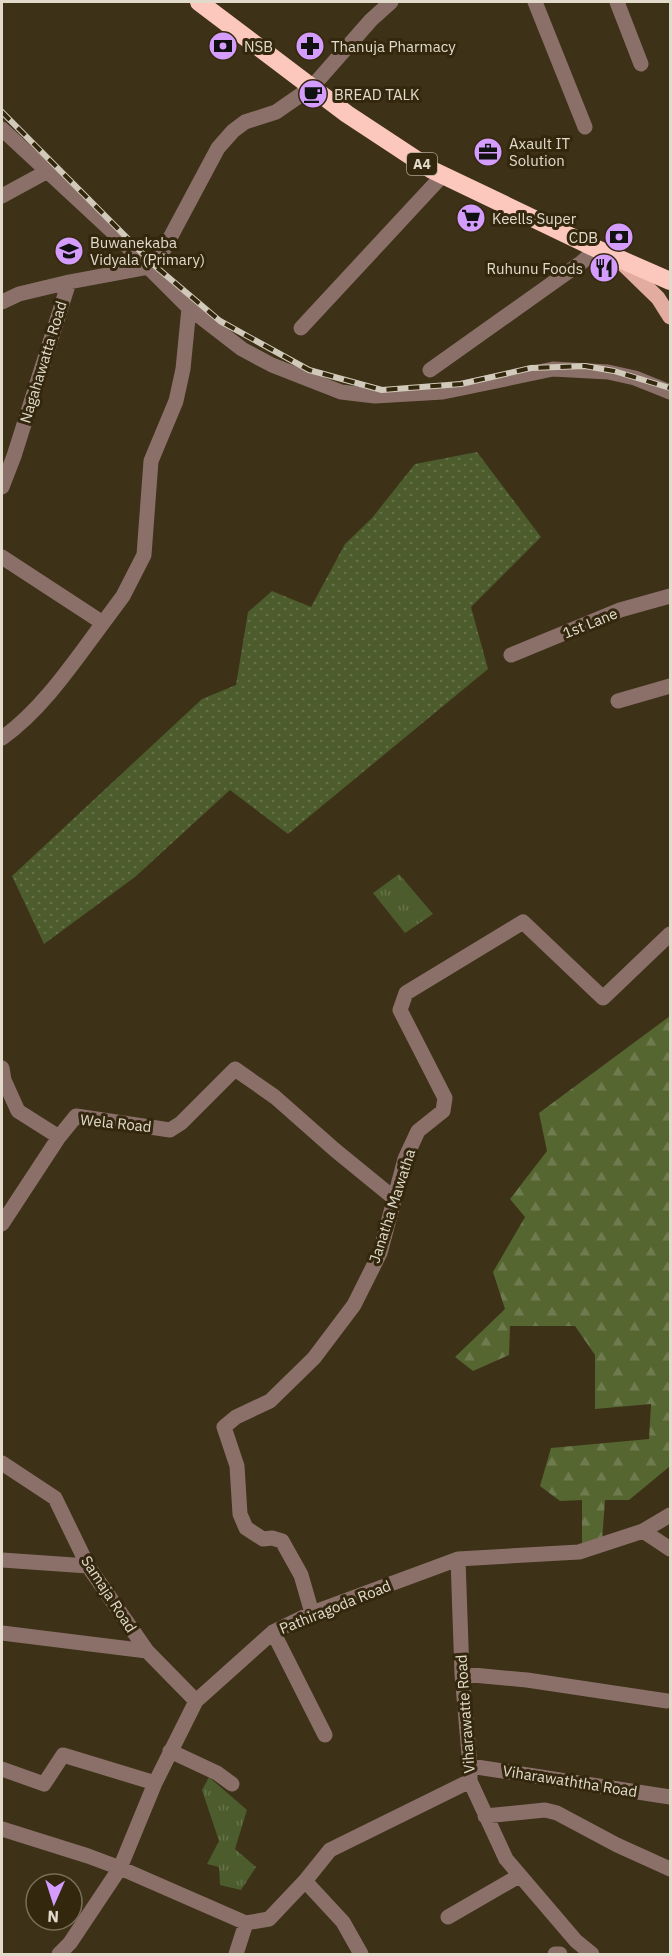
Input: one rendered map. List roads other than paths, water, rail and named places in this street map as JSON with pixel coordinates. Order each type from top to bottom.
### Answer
[{"type":"highway","name":"A4","points":[[200,2],[372,131],[443,176],[670,281]]},
{"type":"main road","points":[[618,258],[658,297],[670,317]]},
{"type":"street","points":[[149,267],[155,266],[218,148],[233,131],[245,122],[276,112],[312,87],[370,20],[391,2]]},
{"type":"street","points":[[535,2],[585,127]]},
{"type":"street","points":[[617,2],[641,64]]},
{"type":"street","points":[[2,129],[149,267],[189,308],[242,349],[262,360],[341,392],[375,396],[443,392],[553,369],[608,372],[635,378],[670,392]]},
{"type":"street","points":[[2,196],[46,172]]},
{"type":"street","points":[[301,328],[443,176]]},
{"type":"street","points":[[430,370],[597,249]]},
{"type":"street","name":"Nagahawatta Road","points":[[2,487],[69,282],[149,267]]},
{"type":"street","points":[[2,302],[19,294],[69,282]]},
{"type":"street","points":[[2,738],[19,726],[71,666],[123,596],[144,555],[151,461],[176,401],[183,369],[189,308]]},
{"type":"street","points":[[2,557],[103,623]]},
{"type":"street","name":"1st Lane","points":[[512,655],[620,610],[670,596]]},
{"type":"street","points":[[618,701],[670,686]]},
{"type":"street","name":"Janatha Mawatha","points":[[312,1613],[301,1575],[282,1541],[272,1538],[262,1539],[246,1528],[240,1514],[237,1466],[224,1427],[236,1417],[270,1401],[314,1358],[354,1305],[380,1253],[405,1159],[418,1131],[442,1111],[446,1098],[400,1010],[406,993],[523,922],[603,998],[670,934]]},
{"type":"street","points":[[2,1068],[4,1080],[18,1111],[59,1137]]},
{"type":"street","name":"Wela Road","points":[[2,1224],[59,1137],[76,1116],[170,1130],[181,1123],[235,1069],[275,1097],[395,1199]]},
{"type":"street","name":"Samaja Road","points":[[2,1463],[54,1498],[88,1566],[147,1651],[196,1701]]},
{"type":"street","name":"Pathiragoda Road","points":[[67,1951],[120,1868],[155,1783],[196,1701],[273,1632],[312,1613],[458,1559],[579,1552],[643,1532],[670,1515]]},
{"type":"street","points":[[643,1532],[670,1549]]},
{"type":"street","name":"Viharawatte Road","points":[[246,1923],[269,1919],[305,1881],[330,1850],[470,1774],[462,1674],[458,1559]]},
{"type":"street","points":[[2,1560],[88,1566]]},
{"type":"street","points":[[273,1632],[325,1735]]},
{"type":"street","points":[[2,1633],[147,1651]]},
{"type":"street","points":[[462,1674],[527,1680],[667,1701]]},
{"type":"street","points":[[170,1752],[217,1773],[232,1784]]},
{"type":"street","points":[[2,1769],[44,1784],[63,1755],[155,1783]]},
{"type":"street","points":[[470,1774],[484,1816],[506,1859],[576,1941],[592,1954]]},
{"type":"street","name":"Viharawaththa Road","points":[[470,1774],[670,1797]]},
{"type":"street","points":[[484,1816],[545,1810],[557,1813],[617,1845],[670,1869]]},
{"type":"street","points":[[2,1829],[120,1868],[246,1923],[237,1954]]},
{"type":"street","points":[[448,1917],[519,1876]]},
{"type":"street","points":[[305,1881],[343,1922],[361,1954]]},
{"type":"street","points":[[555,1954],[560,1954]]},
{"type":"railway","points":[[2,112],[155,266],[220,321],[309,370],[382,390],[461,384],[531,368],[585,366],[614,371],[670,388]]},
{"type":"place","name":"NSB","points":[[223,46]]},
{"type":"place","name":"Thanuja Pharmacy","points":[[310,46]]},
{"type":"place","name":"BREAD TALK","points":[[313,94]]},
{"type":"place","name":"Axault IT Solution","points":[[488,152]]},
{"type":"place","name":"Keells Super","points":[[471,218]]},
{"type":"place","name":"CDB","points":[[619,237]]},
{"type":"place","name":"Buwanekaba Vidyala (Primary)","points":[[69,251]]},
{"type":"place","name":"Ruhunu Foods","points":[[604,268]]}]
